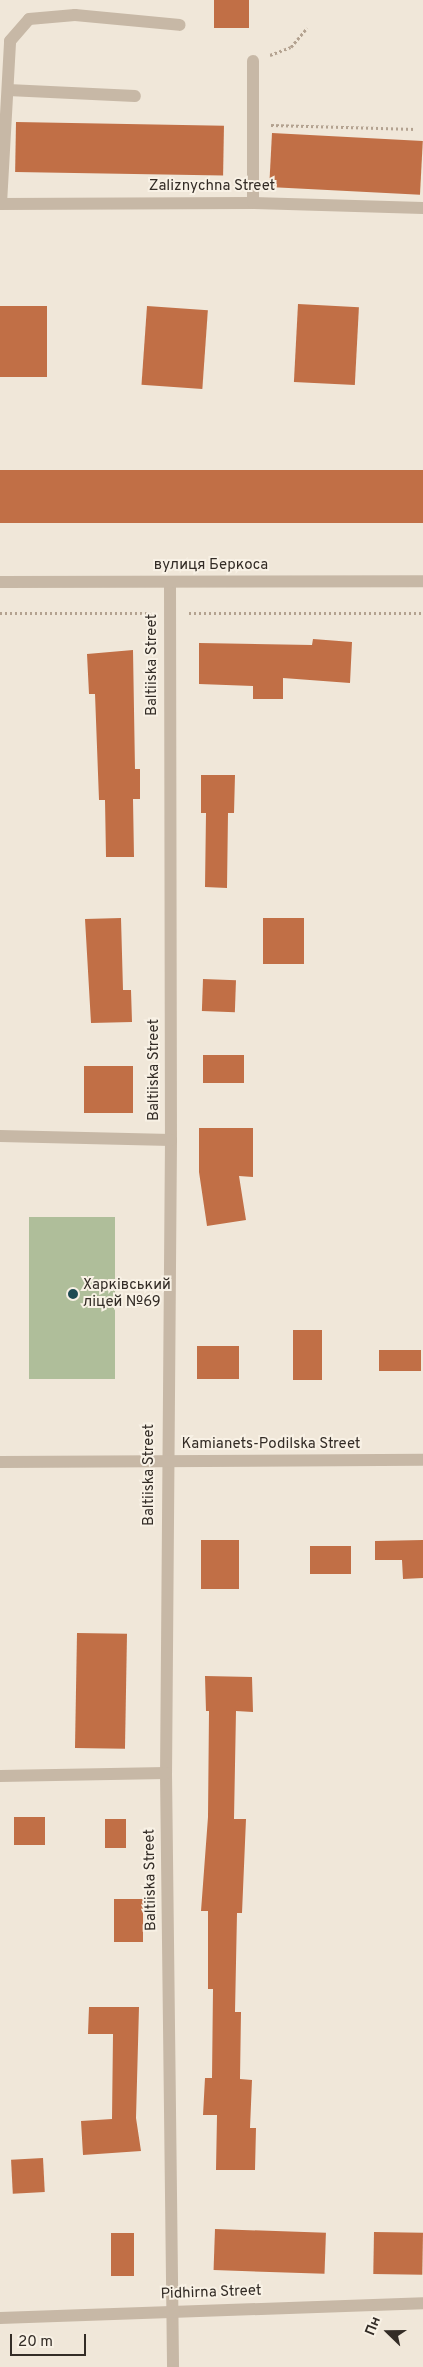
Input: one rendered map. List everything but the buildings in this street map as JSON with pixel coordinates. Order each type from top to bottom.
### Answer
[{"type":"street","points":[[0,204],[10,41],[30,19],[75,15],[180,24]]},
{"type":"street","points":[[253,61],[253,203]]},
{"type":"street","points":[[8,90],[135,96]]},
{"type":"street","name":"Zaliznychna Street","points":[[0,204],[253,203],[423,208]]},
{"type":"street","name":"вулиця Беркоса","points":[[0,582],[423,581]]},
{"type":"street","name":"Baltiiska Street","points":[[170,583],[171,1140],[166,1461],[166,1773],[173,2367]]},
{"type":"street","points":[[0,1136],[171,1140]]},
{"type":"street","name":"Kamianets-Podilska Street","points":[[0,1462],[423,1460]]},
{"type":"street","points":[[0,1776],[166,1773]]},
{"type":"street","name":"Pidhirna Street","points":[[0,2318],[172,2310],[423,2303]]},
{"type":"path","points":[[253,61],[290,47],[307,28]]},
{"type":"path","points":[[252,124],[416,129]]},
{"type":"path","points":[[0,613],[423,613]]},
{"type":"green space","points":[[29,1217],[115,1217],[115,1379],[29,1379]]},
{"type":"place","name":"Харківський ліцей №69","points":[[73,1294]]}]
